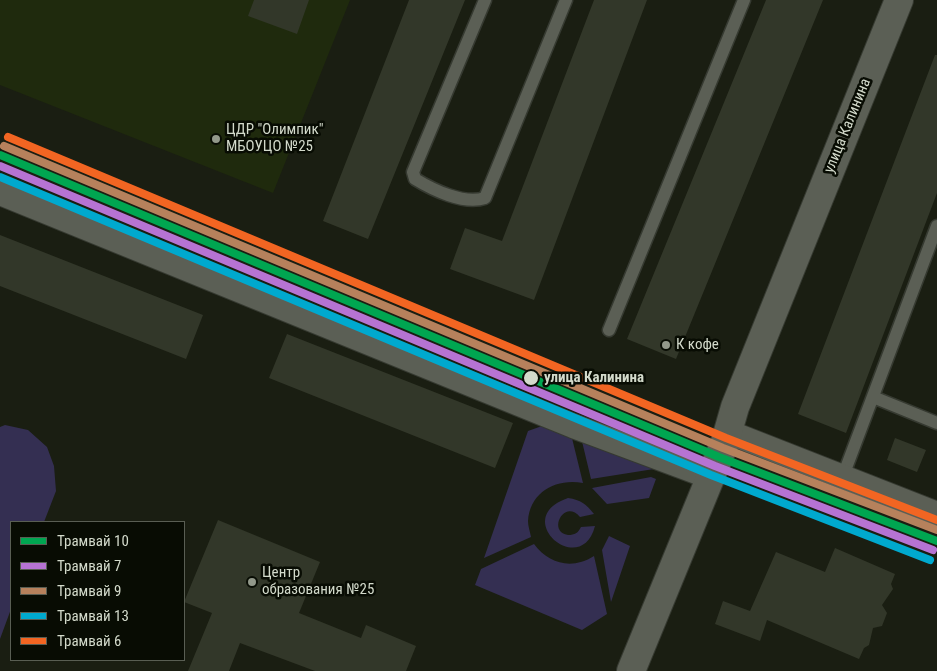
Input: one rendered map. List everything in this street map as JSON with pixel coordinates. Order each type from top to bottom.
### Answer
[{"type":"street","name":"улица Калинина","points":[[631,671],[728,432],[735,407],[900,0]]},
{"type":"street","points":[[0,192],[573,426],[710,477]]},
{"type":"street","points":[[728,432],[937,514]]},
{"type":"lane","points":[[485,0],[413,172],[415,179],[427,186],[466,200],[476,201],[485,198],[566,0]]},
{"type":"lane","points":[[609,330],[744,0]]},
{"type":"lane","points":[[843,476],[937,226]]},
{"type":"lane","points":[[873,397],[937,423]]},
{"type":"shaded area","name":"ЦДР \"Олимпик\" МБОУЦО №25","points":[[0,0],[350,0],[273,193],[0,85]]},
{"type":"shaded area","points":[[5,425],[28,430],[47,447],[54,466],[56,491],[44,521],[10,521],[10,612],[0,639],[0,427]]},
{"type":"shaded area","points":[[542,426],[570,430],[583,483],[563,483],[546,489],[539,495],[530,511],[528,521],[531,537],[484,558],[528,431]]},
{"type":"shaded area","points":[[580,433],[658,462],[654,469],[591,479]]},
{"type":"shaded area","points":[[651,477],[656,479],[649,498],[607,504],[592,488]]},
{"type":"shaded area","points":[[568,498],[583,503],[594,514],[580,517],[574,512],[568,511],[560,518],[559,528],[562,533],[568,535],[573,535],[581,527],[595,526],[587,541],[577,547],[565,546],[554,540],[547,530],[545,518],[552,507]]},
{"type":"shaded area","points":[[609,536],[630,546],[611,602],[602,550]]},
{"type":"shaded area","points":[[534,544],[547,556],[561,563],[577,563],[594,556],[607,614],[582,630],[475,585],[481,569]]},
{"type":"building","points":[[254,0],[309,0],[297,34],[248,16]]},
{"type":"building","points":[[409,0],[465,0],[368,239],[323,221]]},
{"type":"building","points":[[594,0],[647,0],[534,300],[450,269],[465,228],[502,241]]},
{"type":"building","points":[[766,0],[823,0],[676,359],[627,339]]},
{"type":"building","points":[[935,55],[937,55],[937,193],[846,433],[798,414]]},
{"type":"building","points":[[0,235],[203,315],[186,359],[0,286]]},
{"type":"building","points":[[287,334],[513,423],[495,468],[269,378]]},
{"type":"building","points":[[895,438],[926,450],[917,472],[887,460]]},
{"type":"building","name":"Центр образования №25","points":[[218,520],[320,562],[299,613],[361,638],[366,625],[416,646],[406,671],[315,671],[240,643],[229,671],[188,671],[212,613],[185,602]]},
{"type":"building","points":[[835,548],[895,574],[891,584],[893,589],[882,605],[887,613],[882,626],[873,628],[869,645],[864,648],[859,659],[767,620],[760,641],[715,624],[723,601],[750,611],[776,552],[825,572]]},
{"type":"tram line","name":"6","points":[[8,137],[726,438],[937,520]]},
{"type":"tram line","name":"9","points":[[4,146],[723,448],[937,530]]},
{"type":"tram line","name":"10","points":[[0,155],[719,457],[937,541]]},
{"type":"tram line","name":"7","points":[[0,166],[715,466],[933,550]]},
{"type":"tram line","name":"13","points":[[0,177],[711,475],[930,560]]},
{"type":"place","name":"ЦДР \"Олимпик\" МБОУЦО №25","points":[[216,139]]},
{"type":"place","name":"К кофе","points":[[666,345]]},
{"type":"place","name":"улица Калинина","points":[[531,378]]},
{"type":"place","name":"Центр образования №25","points":[[252,582]]}]
